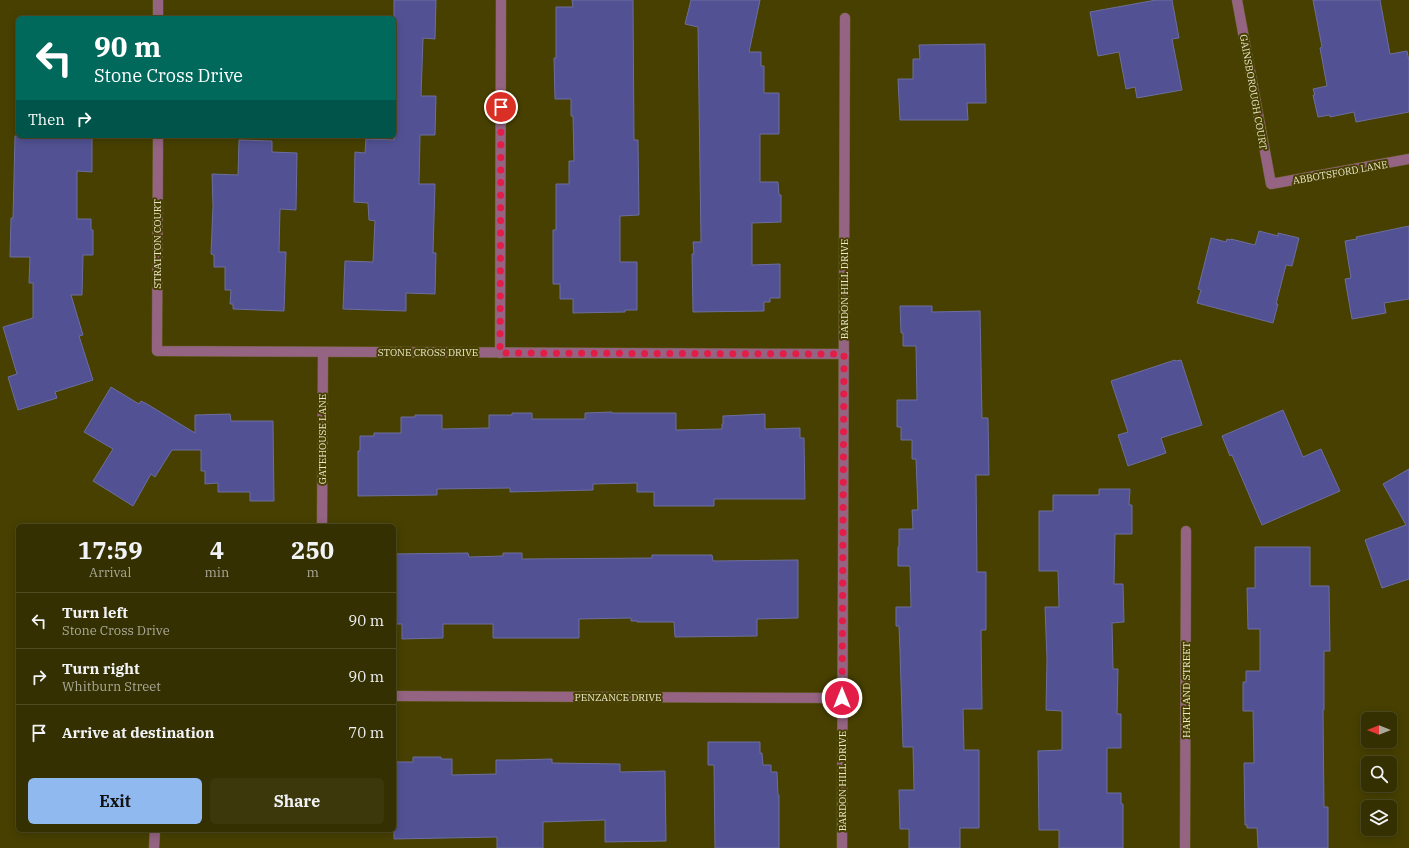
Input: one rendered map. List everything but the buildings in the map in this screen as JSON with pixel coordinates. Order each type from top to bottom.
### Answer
[{"type":"street","points":[[158,0],[158,16]]},
{"type":"street","points":[[500,353],[501,0]]},
{"type":"street","name":"GAINSBOROUGH COURT","points":[[1237,0],[1271,184]]},
{"type":"street","name":"BARDON HILL DRIVE","points":[[842,848],[845,18]]},
{"type":"street","name":"STRATTON COURT","points":[[157,351],[158,138]]},
{"type":"street","name":"ABBOTSFORD LANE","points":[[1271,184],[1409,159]]},
{"type":"street","name":"STONE CROSS DRIVE","points":[[157,351],[844,354]]},
{"type":"street","name":"GATEHOUSE LANE","points":[[322,524],[323,352]]},
{"type":"street","name":"HARTLAND STREET","points":[[1185,848],[1186,531]]},
{"type":"street","name":"PENZANCE DRIVE","points":[[396,696],[842,698]]},
{"type":"street","points":[[154,832],[154,848]]},
{"type":"route","points":[[501,107],[500,353],[844,354],[842,698]]}]
